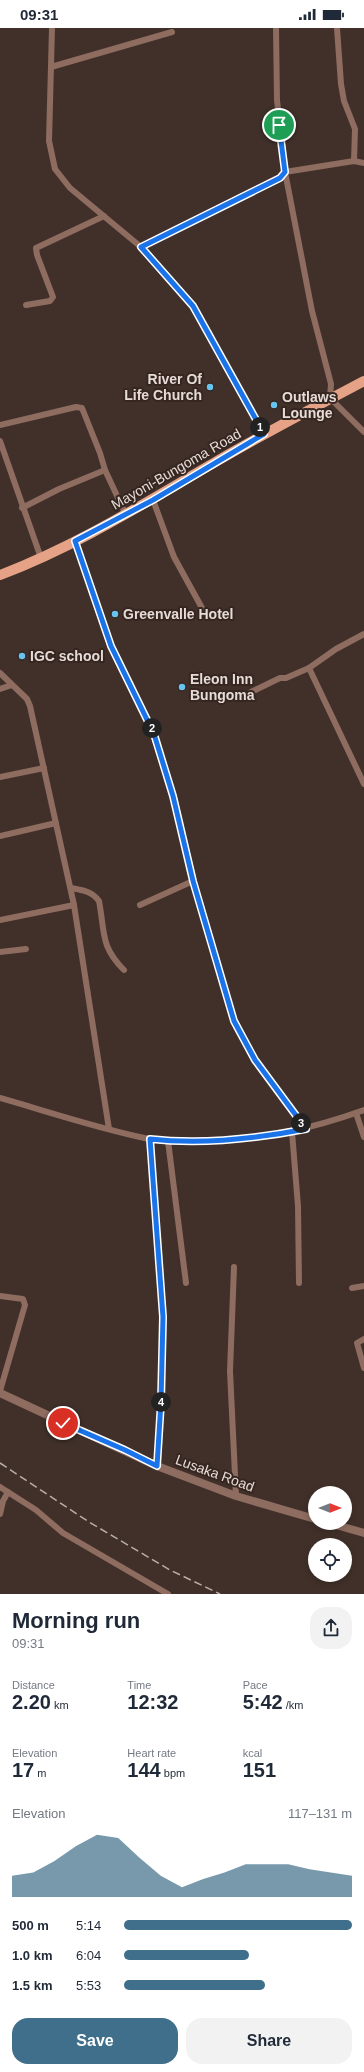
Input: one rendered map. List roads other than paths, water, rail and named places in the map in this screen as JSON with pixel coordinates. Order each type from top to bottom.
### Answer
[{"type":"main road","name":"Mayoni-Bungoma Road","points":[[0,575],[41,558],[126,515],[264,434],[364,381]]},
{"type":"street","points":[[52,28],[49,142],[55,169],[70,188],[141,247],[193,306],[264,434]]},
{"type":"street","points":[[276,28],[277,100],[285,172],[312,311],[331,384],[330,398],[364,432]]},
{"type":"street","points":[[337,28],[341,84],[344,100],[355,129],[354,161]]},
{"type":"street","points":[[51,67],[172,32]]},
{"type":"street","points":[[141,247],[280,178],[285,172],[354,161],[364,163]]},
{"type":"street","points":[[26,305],[50,301],[53,297],[37,255],[36,248],[104,216]]},
{"type":"street","points":[[0,424],[79,407],[84,412],[105,470],[126,515]]},
{"type":"street","points":[[0,441],[22,508],[41,558]]},
{"type":"street","points":[[22,508],[58,488],[105,470]]},
{"type":"street","points":[[153,500],[174,557],[202,608]]},
{"type":"street","points":[[75,541],[111,646],[154,734],[173,796],[193,881],[234,1021],[255,1060],[306,1129]]},
{"type":"street","points":[[251,692],[280,678],[286,678],[309,668],[336,649],[364,634]]},
{"type":"street","points":[[309,668],[364,784]]},
{"type":"street","points":[[0,673],[29,702],[71,888],[109,1129]]},
{"type":"street","points":[[0,689],[12,685]]},
{"type":"street","points":[[0,777],[44,768]]},
{"type":"street","points":[[0,836],[56,823]]},
{"type":"street","points":[[140,905],[193,881]]},
{"type":"street","points":[[71,888],[86,891],[96,897],[100,909],[104,939],[113,958],[124,970]]},
{"type":"street","points":[[0,920],[74,905]]},
{"type":"street","points":[[0,952],[26,949]]},
{"type":"street","points":[[0,1098],[109,1129],[150,1139],[168,1141],[233,1140],[292,1132],[306,1129],[364,1110]]},
{"type":"street","points":[[356,1113],[364,1137]]},
{"type":"street","points":[[292,1132],[298,1206],[299,1283]]},
{"type":"street","points":[[150,1139],[163,1317],[161,1402],[157,1466]]},
{"type":"street","points":[[168,1141],[186,1283]]},
{"type":"street","points":[[234,1267],[230,1371],[236,1496]]},
{"type":"street","points":[[352,1288],[364,1286]]},
{"type":"street","points":[[0,1296],[19,1297],[23,1299],[25,1307],[0,1392]]},
{"type":"street","points":[[364,1339],[358,1341],[357,1346],[364,1368]]},
{"type":"street","name":"Lusaka Road","points":[[0,1392],[157,1466],[236,1496],[308,1517]]},
{"type":"street","points":[[0,1487],[45,1517],[63,1533],[168,1594]]},
{"type":"street","points":[[0,1514],[3,1501],[8,1492]]},
{"type":"street","points":[[352,1530],[364,1533]]},
{"type":"railway","points":[[0,1463],[89,1522],[170,1570],[220,1594]]},
{"type":"place","name":"River Of Life Church","points":[[210,387]]},
{"type":"place","name":"Outlaws Lounge","points":[[274,405]]},
{"type":"place","name":"Greenvalle Hotel","points":[[115,614]]},
{"type":"place","name":"IGC school","points":[[22,656]]},
{"type":"place","name":"Eleon Inn Bungoma","points":[[182,687]]}]
